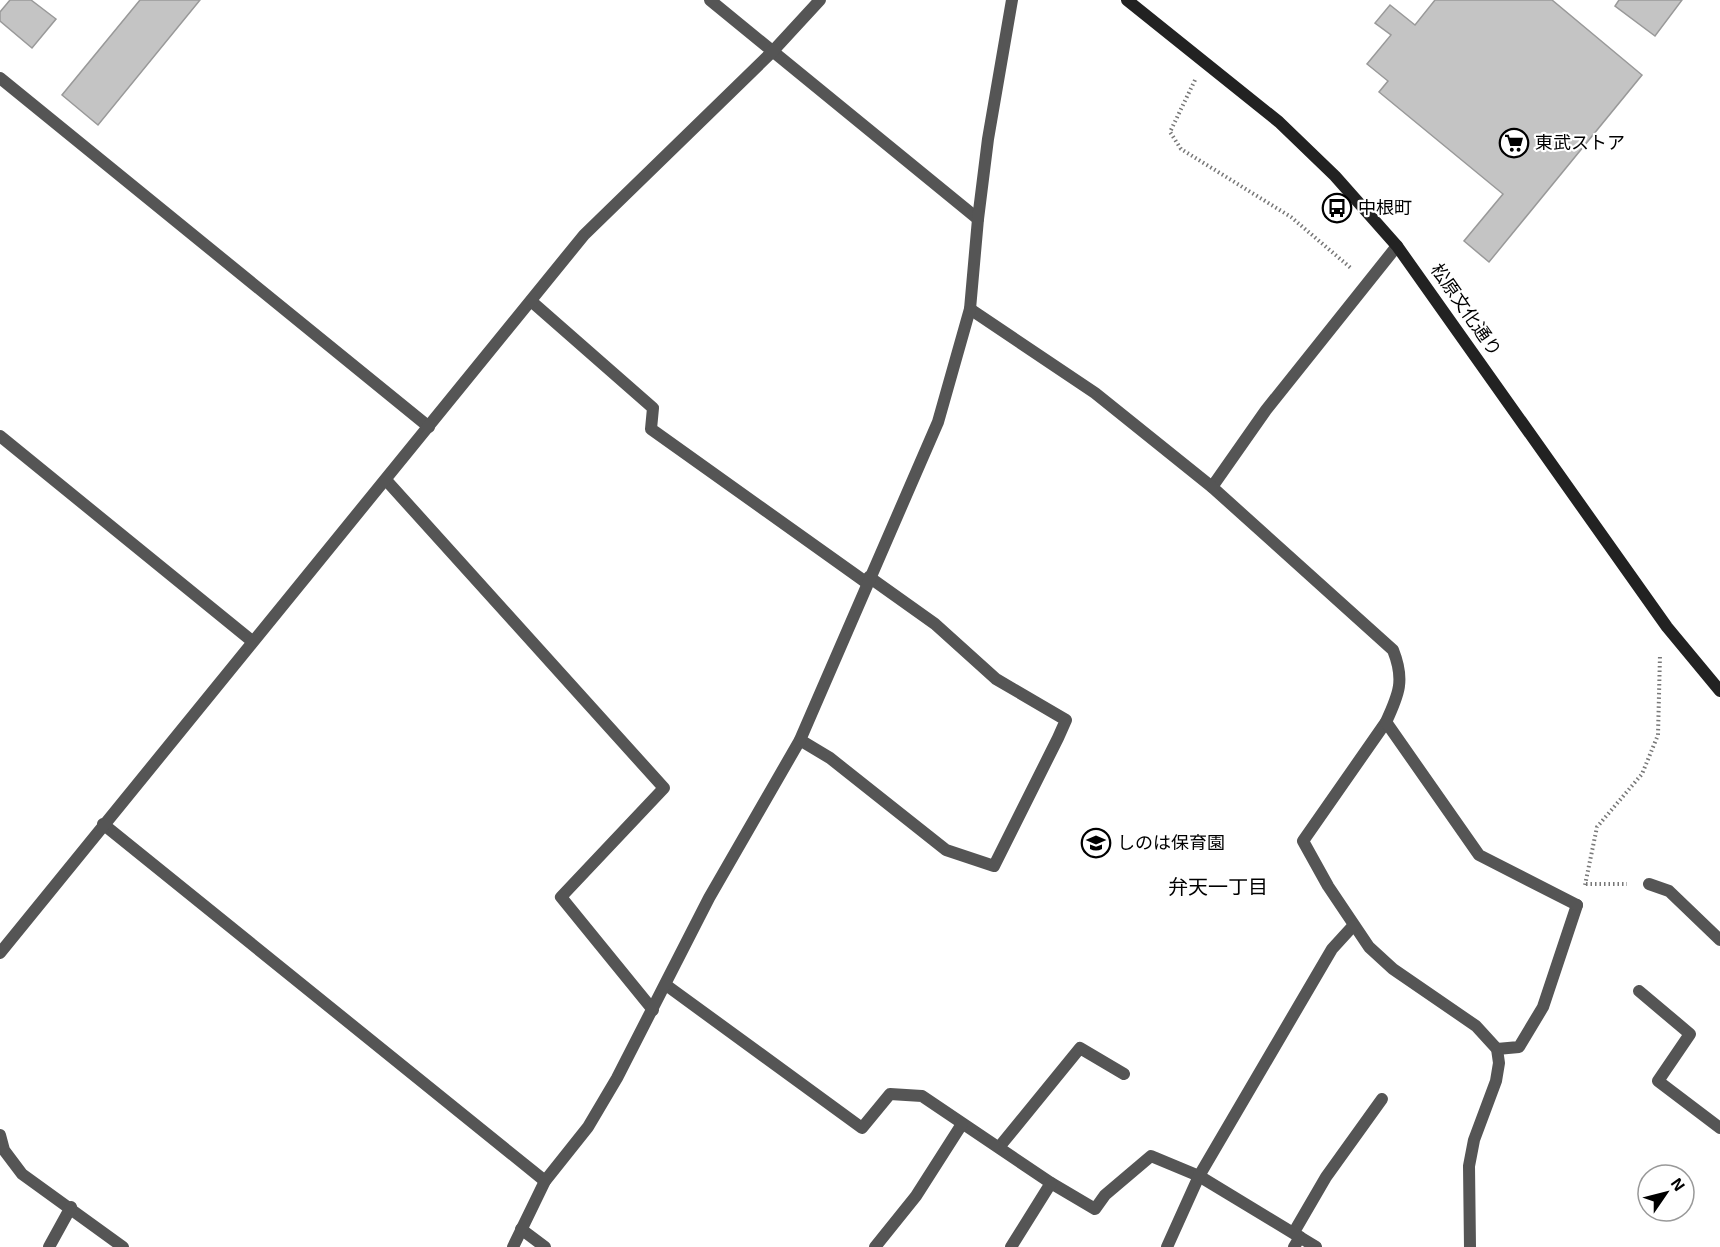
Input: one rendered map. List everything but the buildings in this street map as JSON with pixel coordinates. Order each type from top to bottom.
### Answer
[{"type":"street","points":[[710,0],[978,219]]},
{"type":"street","points":[[0,953],[584,235],[773,51],[820,0]]},
{"type":"street","points":[[513,1247],[545,1181],[588,1126],[617,1078],[709,898],[800,740],[938,422],[970,309],[978,219],[1012,0]]},
{"type":"street","name":"松原文化通り","points":[[1128,0],[1279,122],[1335,176],[1397,246],[1667,627],[1720,691]]},
{"type":"street","points":[[0,78],[429,427]]},
{"type":"street","points":[[1212,487],[1266,410],[1397,246]]},
{"type":"street","points":[[531,301],[653,408],[651,429],[935,624],[996,679],[1066,720],[994,866],[946,850],[830,758],[800,740]]},
{"type":"street","points":[[970,309],[1095,393],[1212,487],[1393,650],[1401,671],[1395,702],[1386,722],[1304,841],[1353,926],[1393,969],[1476,1026],[1497,1049],[1499,1064],[1496,1081],[1474,1140],[1469,1166],[1470,1247]]},
{"type":"street","points":[[0,436],[252,641]]},
{"type":"street","points":[[386,480],[664,788],[561,897],[652,1010]]},
{"type":"street","points":[[1386,722],[1479,855],[1577,905],[1543,1007],[1519,1047],[1497,1049]]},
{"type":"street","points":[[103,824],[545,1181]]},
{"type":"street","points":[[1649,884],[1669,891],[1720,940]]},
{"type":"street","points":[[1167,1247],[1199,1176],[1332,949],[1353,926]]},
{"type":"street","points":[[666,985],[862,1128],[890,1094],[922,1096],[962,1124],[1000,1146],[1051,1183],[1095,1209],[1105,1195],[1151,1156],[1199,1176],[1296,1239],[1316,1247]]},
{"type":"street","points":[[1639,991],[1690,1034],[1658,1082],[1720,1128]]},
{"type":"street","points":[[1000,1146],[1080,1048],[1124,1074]]},
{"type":"street","points":[[1296,1239],[1326,1177],[1382,1099]]},
{"type":"street","points":[[875,1247],[916,1196],[962,1124]]},
{"type":"street","points":[[0,1135],[4,1150],[22,1174],[123,1247]]},
{"type":"street","points":[[1011,1247],[1051,1183]]},
{"type":"street","points":[[50,1247],[71,1208]]},
{"type":"street","points":[[521,1229],[545,1247]]},
{"type":"path","points":[[1195,80],[1170,132],[1182,149],[1291,217],[1367,283]]},
{"type":"path","points":[[1577,905],[1586,884],[1597,827],[1642,774],[1658,735],[1659,663],[1667,627]]},
{"type":"path","points":[[1586,884],[1649,884]]},
{"type":"place","name":"東武ストア","points":[[1514,143]]},
{"type":"place","name":"中根町","points":[[1337,208]]},
{"type":"place","name":"しのは保育園","points":[[1096,843]]},
{"type":"district","name":"弁天一丁目","points":[[1218,887]]}]
